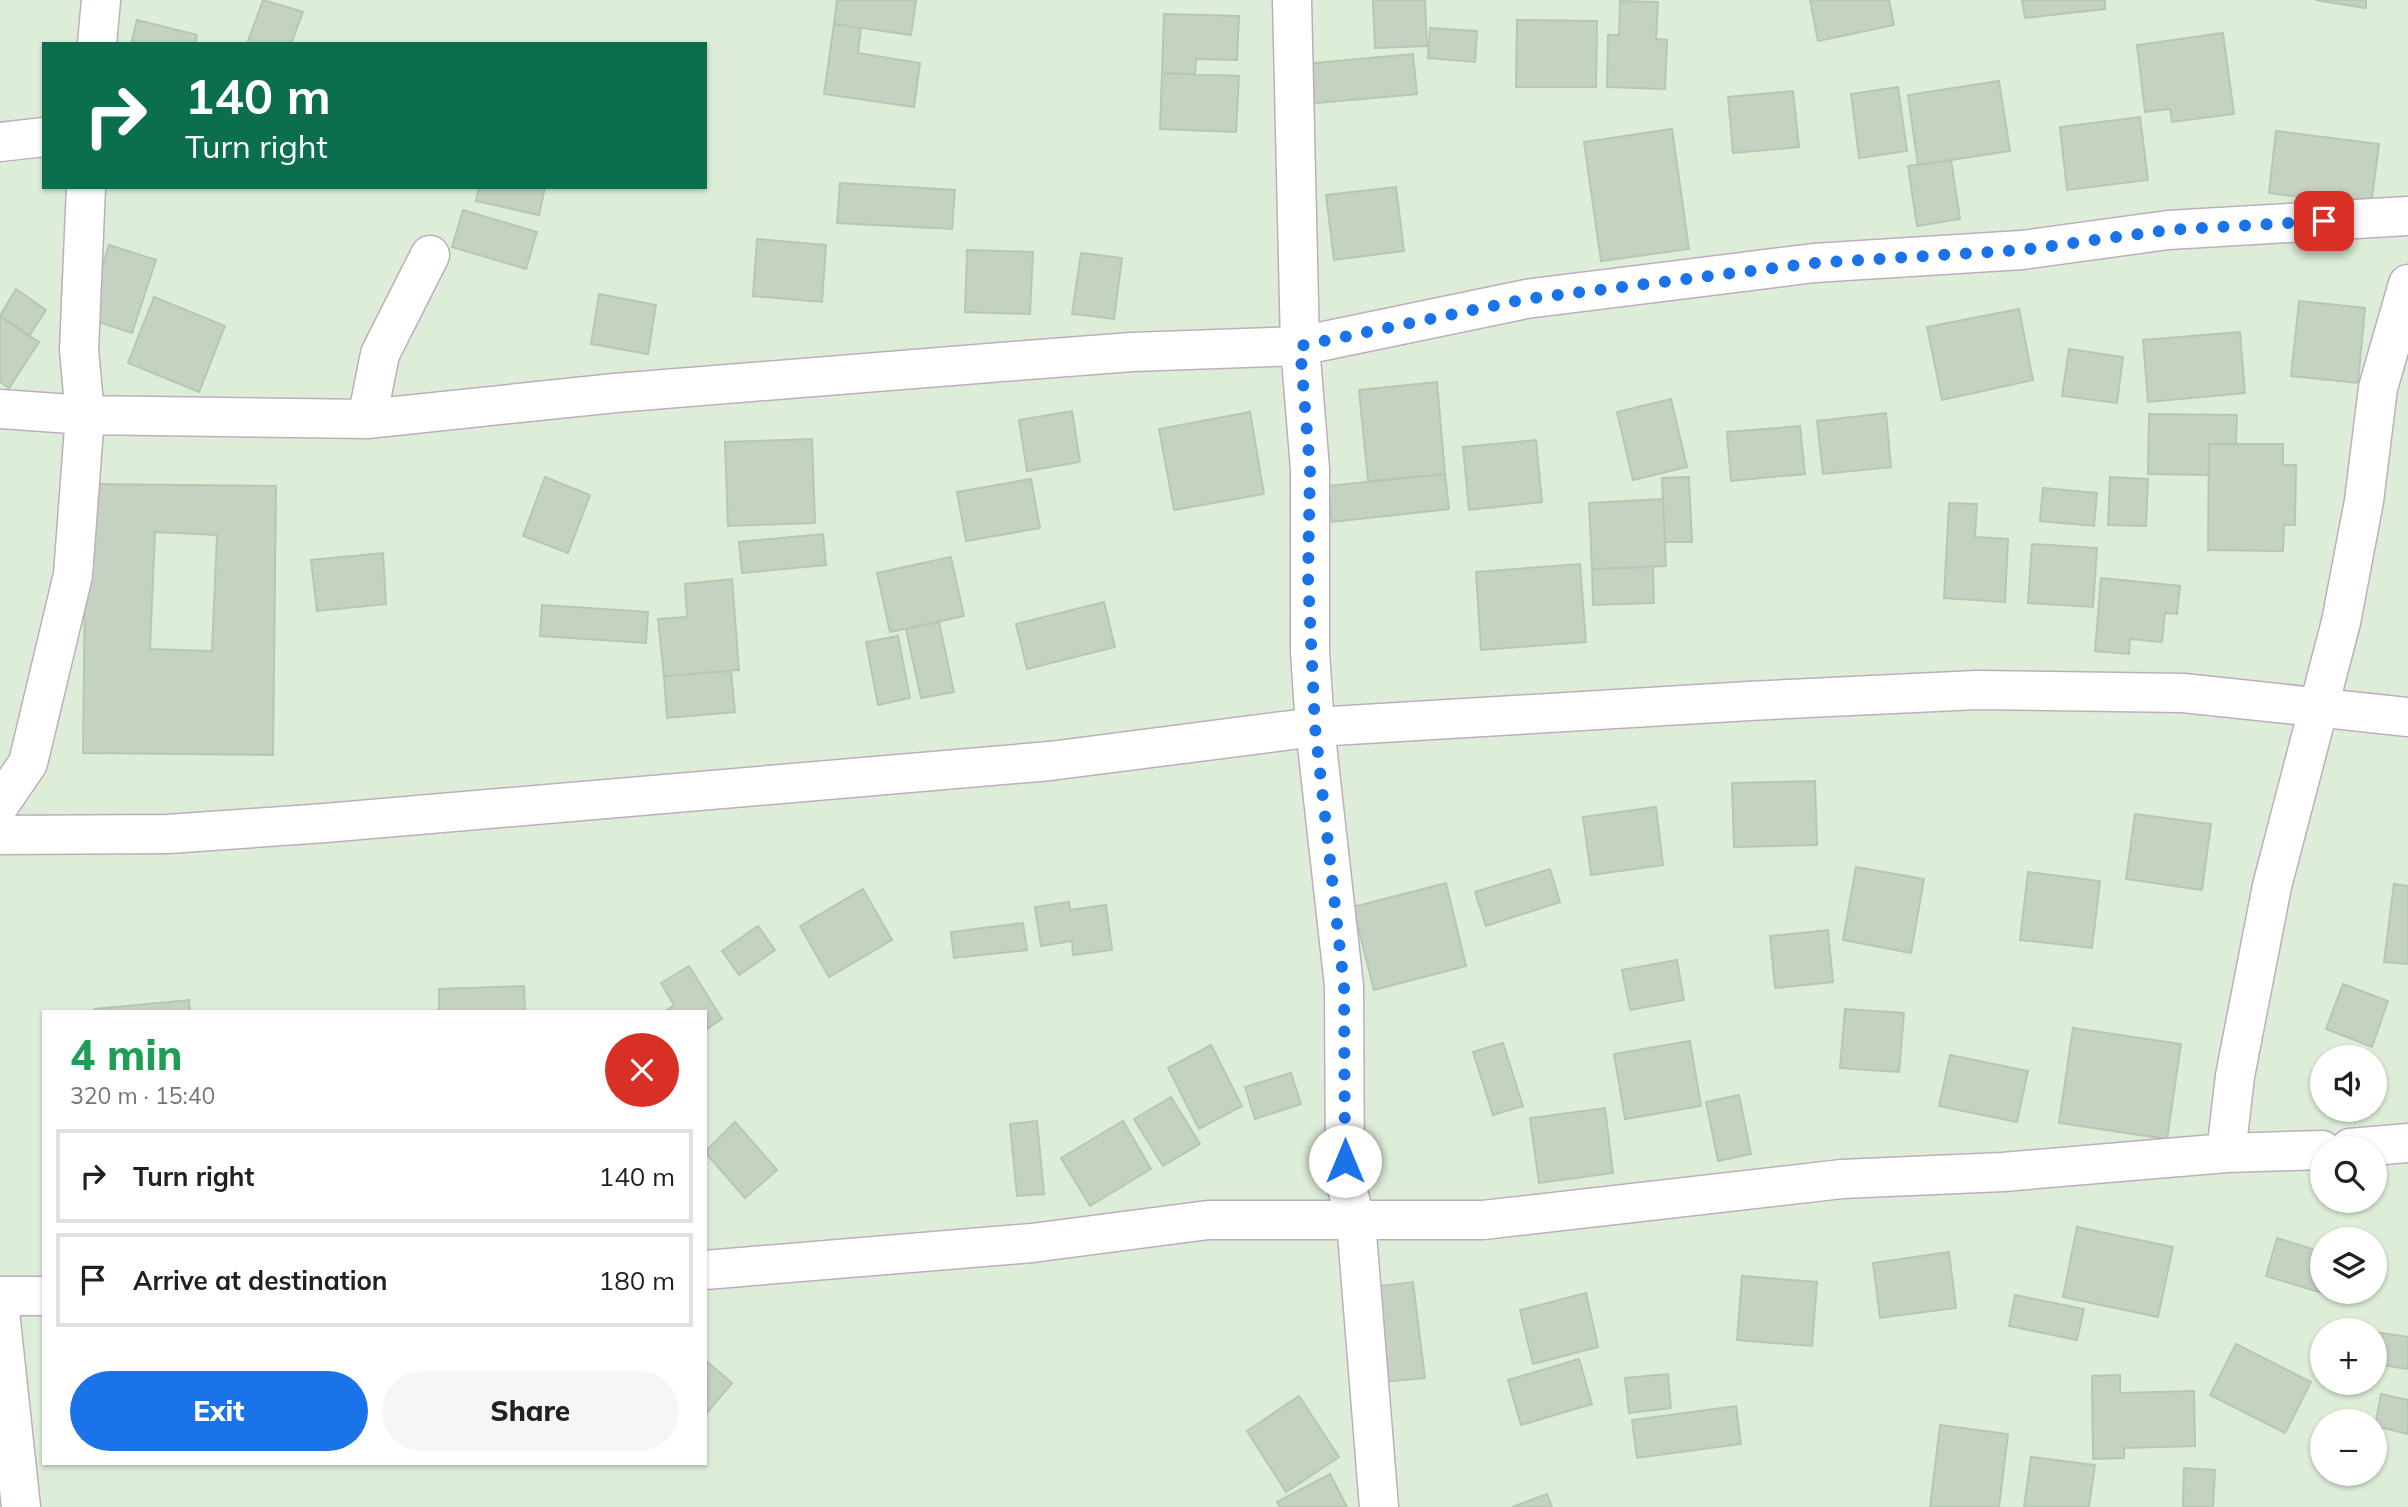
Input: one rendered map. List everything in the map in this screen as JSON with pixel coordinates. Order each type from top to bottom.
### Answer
[{"type":"street","points":[[97,42],[101,0]]},
{"type":"street","points":[[1292,0],[1300,346],[1310,469],[1308,588],[1315,727],[1344,986],[1345,1181],[1356,1221],[1379,1507]]},
{"type":"street","points":[[0,142],[42,137]]},
{"type":"street","points":[[0,804],[28,764],[73,576],[85,415],[79,350],[86,189]]},
{"type":"street","points":[[0,409],[85,415],[367,419],[615,393],[1027,360],[1132,352],[1300,346],[1526,299],[1814,263],[2022,250],[2168,230],[2408,216]]},
{"type":"street","points":[[367,419],[380,354],[430,256]]},
{"type":"street","points":[[2226,1153],[2235,1076],[2272,886],[2320,708],[2364,501],[2378,388],[2408,285]]},
{"type":"street","points":[[0,835],[168,834],[748,789],[1050,761],[1315,727],[1977,690],[2183,693],[2408,717]]},
{"type":"street","points":[[2387,1145],[2408,1143]]},
{"type":"street","points":[[707,1270],[1032,1243],[1208,1220],[1483,1220],[1842,1179],[2003,1172],[2226,1153],[2310,1150]]},
{"type":"street","points":[[0,1296],[42,1296]]},
{"type":"street","points":[[0,1312],[21,1507]]},
{"type":"building","points":[[263,0],[303,12],[292,42],[248,42]]},
{"type":"building","points":[[837,0],[916,0],[911,35],[834,24]]},
{"type":"building","points":[[1373,0],[1425,0],[1427,46],[1375,48]]},
{"type":"building","points":[[1810,0],[1889,0],[1894,25],[1818,41]]},
{"type":"building","points":[[2022,0],[2105,0],[2105,9],[2025,18]]},
{"type":"building","points":[[2315,0],[2366,0],[2366,8]]},
{"type":"building","points":[[1620,1],[1658,2],[1656,39],[1667,40],[1665,89],[1607,87],[1608,35],[1619,35]]},
{"type":"building","points":[[1164,14],[1239,16],[1237,60],[1196,59],[1195,74],[1162,73]]},
{"type":"building","points":[[137,20],[197,35],[195,42],[132,42]]},
{"type":"building","points":[[1517,20],[1597,21],[1596,87],[1516,87]]},
{"type":"building","points":[[834,24],[861,28],[858,53],[920,63],[914,107],[824,94]]},
{"type":"building","points":[[1430,28],[1477,31],[1475,62],[1428,58]]},
{"type":"building","points":[[2223,33],[2234,114],[2172,122],[2170,109],[2145,112],[2137,45]]},
{"type":"building","points":[[1413,54],[1417,94],[1307,104],[1304,64]]},
{"type":"building","points":[[1162,73],[1239,76],[1236,132],[1160,129]]},
{"type":"building","points":[[1999,81],[2010,151],[1918,165],[1908,95]]},
{"type":"building","points":[[1898,87],[1907,151],[1859,158],[1851,94]]},
{"type":"building","points":[[1793,91],[1799,147],[1733,153],[1728,97]]},
{"type":"building","points":[[2140,117],[2148,180],[2067,190],[2060,127]]},
{"type":"building","points":[[1672,129],[1689,249],[1601,261],[1584,142]]},
{"type":"building","points":[[2276,131],[2379,144],[2371,206],[2269,193]]},
{"type":"building","points":[[1951,160],[1960,219],[1917,226],[1908,166]]},
{"type":"building","points":[[840,183],[955,190],[952,229],[837,223]]},
{"type":"building","points":[[1396,187],[1404,251],[1334,260],[1326,195]]},
{"type":"building","points":[[479,189],[545,189],[539,215],[476,201]]},
{"type":"building","points":[[463,210],[537,232],[526,269],[452,247]]},
{"type":"building","points":[[757,239],[826,245],[822,302],[753,296]]},
{"type":"building","points":[[109,245],[156,260],[132,333],[86,318]]},
{"type":"building","points":[[967,250],[1033,252],[1030,314],[965,312]]},
{"type":"building","points":[[1081,253],[1122,258],[1114,319],[1072,314]]},
{"type":"building","points":[[16,289],[46,310],[29,336],[0,316]]},
{"type":"building","points":[[599,294],[656,305],[648,354],[591,344]]},
{"type":"building","points":[[154,297],[225,326],[199,392],[128,363]]},
{"type":"building","points":[[2299,301],[2365,308],[2358,383],[2291,376]]},
{"type":"building","points":[[2019,309],[2033,380],[1942,400],[1927,327]]},
{"type":"building","points":[[0,316],[39,342],[9,388],[0,382]]},
{"type":"building","points":[[2240,332],[2245,393],[2148,402],[2143,340]]},
{"type":"building","points":[[2069,349],[2123,357],[2117,403],[2062,396]]},
{"type":"building","points":[[1437,382],[1445,474],[1368,481],[1359,390]]},
{"type":"building","points":[[1671,399],[1687,467],[1633,480],[1617,412]]},
{"type":"building","points":[[1072,411],[1080,462],[1027,471],[1019,420]]},
{"type":"building","points":[[1250,412],[1264,494],[1174,510],[1159,429]]},
{"type":"building","points":[[1886,413],[1891,467],[1823,474],[1817,421]]},
{"type":"building","points":[[2149,414],[2237,415],[2236,444],[2209,444],[2209,475],[2148,474]]},
{"type":"building","points":[[1800,426],[1805,474],[1731,481],[1727,432]]},
{"type":"building","points":[[812,439],[815,523],[728,526],[725,442]]},
{"type":"building","points":[[1536,440],[1542,502],[1469,510],[1463,447]]},
{"type":"building","points":[[2209,444],[2283,444],[2283,465],[2296,465],[2295,525],[2284,525],[2283,551],[2208,550]]},
{"type":"building","points":[[1445,474],[1449,509],[1332,522],[1328,486]]},
{"type":"building","points":[[545,477],[590,495],[568,553],[523,536]]},
{"type":"building","points":[[1689,477],[1692,542],[1665,542],[1662,478]]},
{"type":"building","points":[[2110,477],[2148,479],[2146,526],[2108,525]]},
{"type":"building","points":[[1031,479],[1040,528],[966,541],[957,492]]},
{"type":"building","points":[[86,484],[276,486],[273,755],[83,753]],"holes":[[[155,532],[217,535],[212,651],[150,649]]]},
{"type":"building","points":[[2043,488],[2097,493],[2094,526],[2040,521]]},
{"type":"building","points":[[1663,499],[1666,566],[1592,569],[1589,503]]},
{"type":"building","points":[[1949,503],[1977,504],[1975,537],[2008,539],[2005,602],[1944,598]]},
{"type":"building","points":[[823,534],[826,565],[742,573],[739,542]]},
{"type":"building","points":[[2032,544],[2097,548],[2093,607],[2028,603]]},
{"type":"building","points":[[383,553],[386,604],[317,611],[311,560]]},
{"type":"building","points":[[951,557],[964,616],[890,632],[877,573]]},
{"type":"building","points":[[1580,564],[1586,642],[1481,650],[1476,572]]},
{"type":"building","points":[[1653,567],[1654,603],[1593,605],[1592,569]]},
{"type":"building","points":[[2101,578],[2180,586],[2177,614],[2165,613],[2162,642],[2130,639],[2129,654],[2095,651]]},
{"type":"building","points":[[732,579],[739,670],[664,676],[658,619],[687,617],[685,584]]},
{"type":"building","points":[[1104,602],[1115,647],[1027,669],[1016,624]]},
{"type":"building","points":[[542,605],[648,612],[646,643],[540,636]]},
{"type":"building","points":[[939,622],[954,692],[921,698],[906,629]]},
{"type":"building","points":[[898,636],[910,698],[878,705],[866,642]]},
{"type":"building","points":[[731,671],[735,712],[667,718],[664,676]]},
{"type":"building","points":[[1815,781],[1817,845],[1734,847],[1732,783]]},
{"type":"building","points":[[1656,807],[1663,865],[1591,875],[1583,817]]},
{"type":"building","points":[[2135,814],[2211,824],[2202,890],[2126,879]]},
{"type":"building","points":[[1856,867],[1924,879],[1911,953],[1843,940]]},
{"type":"building","points":[[1550,869],[1560,902],[1486,926],[1475,892]]},
{"type":"building","points":[[2028,872],[2100,881],[2092,948],[2020,940]]},
{"type":"building","points":[[1446,883],[1466,966],[1374,990],[1353,907]]},
{"type":"building","points":[[2394,884],[2408,886],[2408,964],[2384,962]]},
{"type":"building","points":[[863,889],[892,940],[829,977],[800,926]]},
{"type":"building","points":[[1069,902],[1070,910],[1106,905],[1112,950],[1073,955],[1072,941],[1041,946],[1035,907]]},
{"type":"building","points":[[1023,923],[1027,950],[954,958],[951,932]]},
{"type":"building","points":[[758,926],[775,950],[739,975],[722,951]]},
{"type":"building","points":[[1828,930],[1833,982],[1775,988],[1770,936]]},
{"type":"building","points":[[1677,960],[1684,1000],[1630,1010],[1622,970]]},
{"type":"building","points":[[689,966],[722,1019],[707,1029],[707,1010],[667,1010],[674,1005],[661,983]]},
{"type":"building","points":[[2343,984],[2388,1001],[2373,1045],[2326,1029]]},
{"type":"building","points":[[524,986],[525,1010],[439,1010],[439,989]]},
{"type":"building","points":[[189,1000],[190,1010],[95,1010]]},
{"type":"building","points":[[1845,1009],[1904,1013],[1899,1072],[1840,1068]]},
{"type":"building","points":[[2073,1028],[2181,1044],[2167,1139],[2059,1123]]},
{"type":"building","points":[[1690,1041],[1701,1106],[1625,1119],[1614,1054]]},
{"type":"building","points":[[1503,1043],[1523,1106],[1493,1115],[1473,1052]]},
{"type":"building","points":[[1211,1045],[1242,1106],[1199,1129],[1168,1068]]},
{"type":"building","points":[[1950,1055],[2028,1071],[2017,1122],[1939,1106]]},
{"type":"building","points":[[1291,1073],[1301,1104],[1255,1119],[1245,1087]]},
{"type":"building","points":[[1739,1095],[1751,1154],[1718,1161],[1706,1102]]},
{"type":"building","points":[[1171,1097],[1200,1144],[1163,1166],[1134,1119]]},
{"type":"building","points":[[1605,1108],[1613,1173],[1539,1183],[1530,1118]]},
{"type":"building","points":[[1037,1121],[1044,1194],[1017,1196],[1010,1124]]},
{"type":"building","points":[[1123,1121],[1151,1169],[1090,1206],[1061,1158]]},
{"type":"building","points":[[735,1122],[777,1170],[745,1198],[707,1154],[707,1150]]},
{"type":"building","points":[[2077,1227],[2173,1247],[2158,1317],[2063,1297]]},
{"type":"building","points":[[2277,1238],[2310,1248],[2310,1289],[2266,1276]]},
{"type":"building","points":[[1949,1252],[1956,1308],[1880,1318],[1873,1263]]},
{"type":"building","points":[[1742,1276],[1817,1282],[1812,1346],[1737,1340]]},
{"type":"building","points":[[1413,1282],[1425,1378],[1383,1382],[1372,1287]]},
{"type":"building","points":[[1586,1293],[1598,1347],[1533,1364],[1520,1310]]},
{"type":"building","points":[[2015,1295],[2084,1309],[2077,1340],[2009,1326]]},
{"type":"building","points":[[2387,1334],[2408,1337],[2408,1369],[2387,1366]]},
{"type":"building","points":[[2236,1344],[2310,1381],[2285,1433],[2210,1395]]},
{"type":"building","points":[[1579,1359],[1592,1404],[1521,1425],[1508,1380]]},
{"type":"building","points":[[707,1362],[732,1383],[707,1413]]},
{"type":"building","points":[[1668,1374],[1671,1408],[1629,1413],[1625,1378]]},
{"type":"building","points":[[2120,1375],[2120,1393],[2194,1391],[2195,1446],[2124,1448],[2124,1458],[2093,1459],[2092,1376]]},
{"type":"building","points":[[2381,1395],[2408,1400],[2408,1434],[2387,1429],[2387,1409],[2378,1409]]},
{"type":"building","points":[[1299,1396],[1339,1457],[1286,1492],[1247,1431]]},
{"type":"building","points":[[1736,1406],[1741,1444],[1637,1458],[1632,1420]]},
{"type":"building","points":[[1940,1425],[2008,1434],[1999,1507],[1930,1507]]},
{"type":"building","points":[[2031,1457],[2095,1465],[2089,1507],[2024,1507]]},
{"type":"building","points":[[2184,1468],[2215,1470],[2213,1507],[2183,1507]]},
{"type":"building","points":[[1330,1474],[1347,1507],[1280,1507],[1277,1502]]},
{"type":"building","points":[[1547,1494],[1552,1507],[1512,1507]]},
{"type":"route","points":[[1345,1161],[1344,986],[1329,829],[1315,727],[1308,576],[1310,469],[1300,346],[1526,299],[1814,263],[2022,250],[2168,230],[2324,221]]}]
